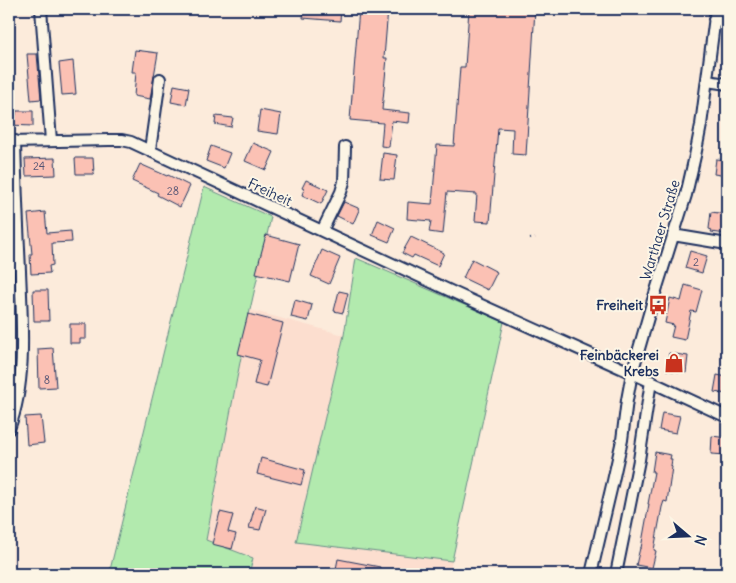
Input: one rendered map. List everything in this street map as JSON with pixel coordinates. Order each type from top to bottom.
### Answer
[{"type":"street","points":[[41,9],[51,141]]},
{"type":"street","points":[[715,14],[727,21]]},
{"type":"street","name":"Warthaer Straße","points":[[591,574],[622,440],[626,400],[632,373],[686,195],[695,156],[701,125],[715,14]]},
{"type":"street","points":[[150,150],[160,79]]},
{"type":"street","points":[[707,82],[727,84]]},
{"type":"street","name":"Freiheit","points":[[12,142],[122,140],[131,142],[727,417]]},
{"type":"street","points":[[9,429],[19,393],[22,360],[21,294],[12,142]]},
{"type":"street","points":[[322,231],[344,182],[345,147]]},
{"type":"street","points":[[673,235],[727,244]]},
{"type":"street","points":[[616,574],[639,460],[651,381]]},
{"type":"path","points":[[530,240],[535,238]]},
{"type":"shaded area","points":[[250,310],[344,335],[296,542],[452,561],[449,574],[249,574],[253,558],[206,540]]},
{"type":"green space","points":[[204,187],[271,217],[250,310],[206,540],[253,558],[249,574],[109,574]]},
{"type":"green space","points":[[356,258],[504,322],[452,561],[296,542],[344,335]]},
{"type":"building","points":[[304,9],[341,9],[340,21],[303,18]]},
{"type":"building","points":[[359,9],[388,9],[384,58],[387,58],[382,110],[410,113],[409,123],[392,121],[389,147],[381,146],[383,123],[350,120]]},
{"type":"building","points":[[469,9],[535,9],[526,155],[512,154],[513,129],[498,128],[490,222],[475,221],[477,194],[447,192],[443,234],[429,232],[431,221],[407,219],[408,202],[432,204],[437,145],[454,146],[460,67],[465,67]]},
{"type":"building","points":[[135,50],[158,53],[150,99],[134,96],[136,72],[132,72]]},
{"type":"building","points":[[27,54],[37,54],[41,99],[31,100]]},
{"type":"building","points":[[73,61],[76,94],[62,95],[59,63]]},
{"type":"building","points":[[174,85],[189,88],[186,105],[171,102]]},
{"type":"building","points":[[260,110],[281,114],[278,134],[257,131]]},
{"type":"building","points":[[16,111],[33,111],[33,126],[9,125],[9,115],[16,115]]},
{"type":"building","points":[[216,116],[233,118],[231,127],[215,124]]},
{"type":"building","points":[[253,143],[274,152],[266,170],[245,161]]},
{"type":"building","points":[[211,146],[230,153],[224,168],[206,161]]},
{"type":"building","points":[[383,153],[397,155],[394,180],[380,179]]},
{"type":"building","points":[[55,158],[56,175],[26,176],[25,159]]},
{"type":"building","points":[[75,158],[93,158],[94,174],[76,174]]},
{"type":"building","points":[[716,159],[727,160],[727,176],[714,174]]},
{"type":"building","points":[[140,164],[190,186],[180,207],[157,195],[158,193],[132,181]]},
{"type":"building","points":[[306,180],[328,190],[321,204],[302,195],[304,189],[302,188]]},
{"type":"building","points":[[344,202],[359,210],[353,224],[337,216]]},
{"type":"building","points":[[45,212],[47,233],[71,231],[72,242],[52,243],[53,265],[49,266],[50,273],[31,274],[30,254],[32,254],[28,214]]},
{"type":"building","points":[[711,212],[727,214],[727,234],[711,232],[712,230],[709,229]]},
{"type":"building","points":[[378,220],[395,228],[389,242],[372,235]]},
{"type":"building","points":[[266,235],[299,244],[290,281],[256,273]]},
{"type":"building","points":[[411,237],[444,253],[438,266],[414,255],[412,258],[402,253]]},
{"type":"building","points":[[322,250],[340,258],[329,284],[311,276]]},
{"type":"building","points":[[690,251],[707,256],[702,273],[685,268]]},
{"type":"building","points":[[472,259],[497,272],[488,290],[463,278]]},
{"type":"building","points":[[685,285],[702,290],[696,312],[691,311],[685,340],[671,337],[674,325],[665,323],[670,298],[681,301]]},
{"type":"building","points":[[33,290],[48,290],[49,321],[34,321]]},
{"type":"building","points":[[339,291],[348,293],[343,313],[334,311]]},
{"type":"building","points":[[295,300],[312,305],[308,321],[291,317]]},
{"type":"building","points":[[248,314],[283,323],[267,387],[254,384],[260,360],[238,354]]},
{"type":"building","points":[[70,324],[86,324],[86,339],[80,339],[80,343],[70,343]]},
{"type":"building","points":[[53,348],[56,387],[39,388],[38,349]]},
{"type":"building","points":[[669,353],[688,356],[686,373],[666,370]]},
{"type":"building","points":[[717,375],[727,377],[727,394],[714,392]]},
{"type":"building","points":[[662,413],[680,416],[676,433],[659,430]]},
{"type":"building","points":[[41,416],[44,443],[27,445],[25,417]]},
{"type":"building","points":[[712,436],[727,438],[727,455],[711,454]]},
{"type":"building","points":[[655,452],[671,455],[672,467],[667,502],[664,501],[662,507],[652,568],[636,565],[649,504]]},
{"type":"building","points":[[261,458],[305,470],[301,485],[257,474]]},
{"type":"building","points":[[255,506],[266,509],[260,530],[249,528]]},
{"type":"building","points":[[220,512],[233,515],[228,532],[236,534],[232,549],[212,544]]},
{"type":"building","points":[[338,559],[380,567],[379,574],[335,574]]},
{"type":"place","name":"Freiheit","points":[[658,305]]},
{"type":"place","name":"Feinbäckerei Krebs","points":[[674,363]]}]
